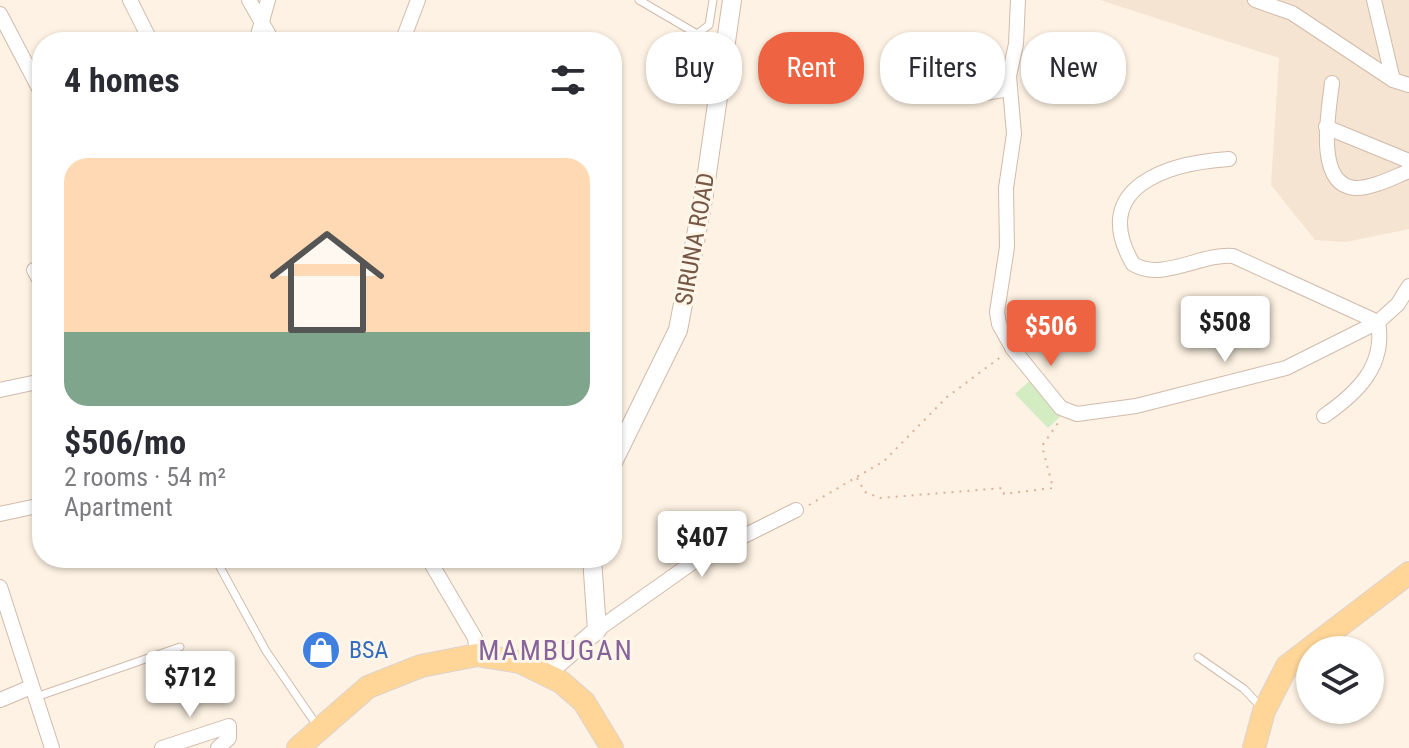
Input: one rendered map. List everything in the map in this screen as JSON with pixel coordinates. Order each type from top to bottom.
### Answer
[{"type":"main road","points":[[1254,748],[1264,711],[1287,666],[1409,573]]},
{"type":"main road","points":[[298,748],[368,687],[421,666],[477,655],[520,662],[546,674],[584,702],[612,748]]},
{"type":"street","points":[[130,0],[146,32]]},
{"type":"street","points":[[249,0],[267,32]]},
{"type":"street","points":[[260,32],[268,0]]},
{"type":"street","points":[[406,32],[418,0]]},
{"type":"street","name":"SIRUNA ROAD","points":[[622,444],[678,330],[704,194],[732,0]]},
{"type":"street","points":[[1018,0],[1009,89],[1014,134],[1006,188],[1007,247],[997,312],[999,324],[1013,349],[1034,378],[1067,412],[1089,413],[1136,406],[1286,368],[1378,322],[1398,304],[1409,286]]},
{"type":"street","points":[[1255,0],[1292,13],[1393,80],[1409,85]]},
{"type":"street","points":[[1374,0],[1393,80]]},
{"type":"street","points":[[0,14],[32,75]]},
{"type":"street","points":[[1332,83],[1326,127],[1328,164],[1340,182],[1355,188],[1409,171]]},
{"type":"street","points":[[1005,90],[1009,89]]},
{"type":"street","points":[[1326,127],[1409,161]]},
{"type":"street","points":[[1229,159],[1173,167],[1131,192],[1122,207],[1120,221],[1133,264],[1153,271],[1208,257],[1233,256],[1378,322]]},
{"type":"street","points":[[1324,416],[1357,391],[1371,372],[1380,343],[1378,322]]},
{"type":"street","points":[[0,390],[32,383]]},
{"type":"street","points":[[0,514],[32,507]]},
{"type":"street","points":[[546,674],[597,630],[696,560],[796,510]]},
{"type":"street","points":[[434,568],[475,638],[477,655]]},
{"type":"street","points":[[593,568],[597,630]]},
{"type":"street","points":[[0,587],[52,748]]},
{"type":"street","points":[[0,700],[32,692]]},
{"type":"street","points":[[162,748],[229,726],[229,738],[218,748]]},
{"type":"lane","points":[[639,0],[697,34],[709,25],[713,0]]},
{"type":"lane","points":[[220,568],[266,651],[318,728]]},
{"type":"lane","points":[[32,692],[101,675],[180,647]]},
{"type":"lane","points":[[1198,657],[1244,689],[1264,711]]},
{"type":"path","points":[[796,510],[857,478],[897,450],[947,397],[1013,349]]},
{"type":"path","points":[[857,478],[865,492],[880,498],[1003,488],[1004,494],[1053,488],[1042,446],[1067,412]]},
{"type":"shaded area","points":[[1100,0],[1409,0],[1409,229],[1346,242],[1315,240],[1271,185],[1279,58]]},
{"type":"green space","points":[[1032,379],[1064,413],[1048,428],[1015,394]]},
{"type":"place","name":"BSA","points":[[321,650]]},
{"type":"district","name":"MAMBUGAN","points":[[556,650]]}]
